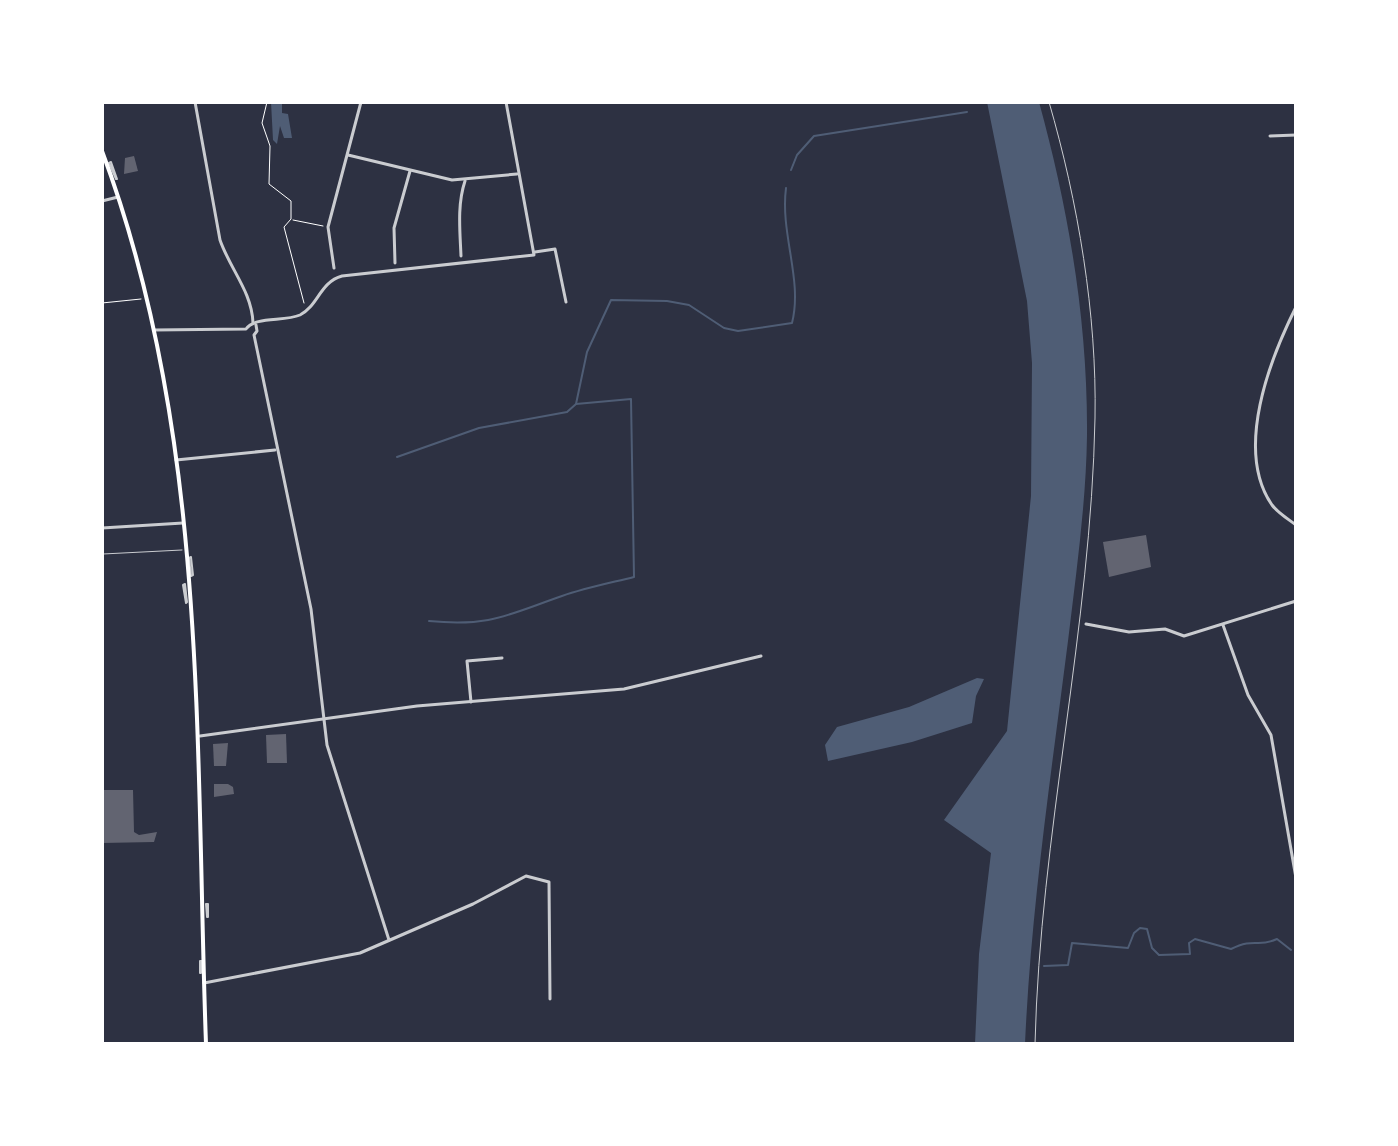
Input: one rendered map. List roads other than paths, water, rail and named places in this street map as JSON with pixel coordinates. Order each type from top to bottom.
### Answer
[{"type":"main road","points":[[102,151],[148,299],[176,460],[200,736],[206,1044]]},
{"type":"street","points":[[195,102],[220,240],[227,261],[248,294],[254,324],[258,329],[254,335]]},
{"type":"street","points":[[334,268],[328,227],[361,102]]},
{"type":"street","points":[[433,102],[488,102]]},
{"type":"street","points":[[506,102],[534,253]]},
{"type":"street","points":[[1270,136],[1296,135]]},
{"type":"street","points":[[348,155],[465,181],[518,174]]},
{"type":"street","points":[[395,263],[394,228],[410,171]]},
{"type":"street","points":[[461,256],[463,235],[458,204],[465,181]]},
{"type":"street","points":[[102,201],[118,197]]},
{"type":"street","points":[[154,330],[246,329],[254,324],[305,311],[326,284],[342,276],[555,249],[566,302]]},
{"type":"street","points":[[1296,307],[1275,353],[1255,439],[1267,494],[1275,508],[1296,525]]},
{"type":"street","points":[[246,329],[254,335],[275,450],[311,609],[323,721],[347,811],[389,940]]},
{"type":"street","points":[[176,460],[275,450]]},
{"type":"street","points":[[102,528],[183,523]]},
{"type":"street","points":[[1086,624],[1129,632],[1165,629],[1179,636],[1296,601]]},
{"type":"street","points":[[1223,625],[1248,695],[1274,743],[1296,878]]},
{"type":"street","points":[[200,736],[471,702],[624,689],[761,656]]},
{"type":"street","points":[[471,702],[467,661],[502,658]]},
{"type":"street","points":[[204,983],[360,953],[473,904],[520,877],[549,882],[550,999]]},
{"type":"lane","points":[[1035,1044],[1040,917],[1089,543],[1095,416],[1093,360],[1069,182],[1049,102]]},
{"type":"lane","points":[[103,554],[185,550]]},
{"type":"lane","points":[[1079,622],[1086,624]]},
{"type":"water","points":[[271,102],[282,102],[282,113],[288,114],[292,138],[284,138],[280,126],[277,144],[273,140]]},
{"type":"water","points":[[987,102],[1039,102],[1075,268],[1086,394],[1083,513],[1037,892],[1025,1044],[975,1044],[979,954],[991,853],[944,820],[1007,731],[1031,496],[1032,363],[1027,301]]},
{"type":"water","points":[[977,678],[984,679],[976,696],[972,723],[912,742],[828,761],[825,745],[837,727],[909,707]]},
{"type":"waterway","points":[[791,170],[797,155],[814,136],[967,112]]},
{"type":"waterway","points":[[397,457],[479,428],[567,412],[576,404],[587,352],[611,300],[667,301],[689,305],[724,328],[738,331],[792,323],[795,290],[786,222],[786,188]]},
{"type":"waterway","points":[[429,621],[468,622],[498,618],[571,593],[634,577],[631,399],[576,404]]},
{"type":"waterway","points":[[1044,966],[1068,965],[1072,943],[1128,948],[1134,933],[1140,928],[1147,929],[1152,948],[1159,955],[1190,954],[1189,943],[1195,939],[1231,949],[1277,939],[1291,950]]}]
